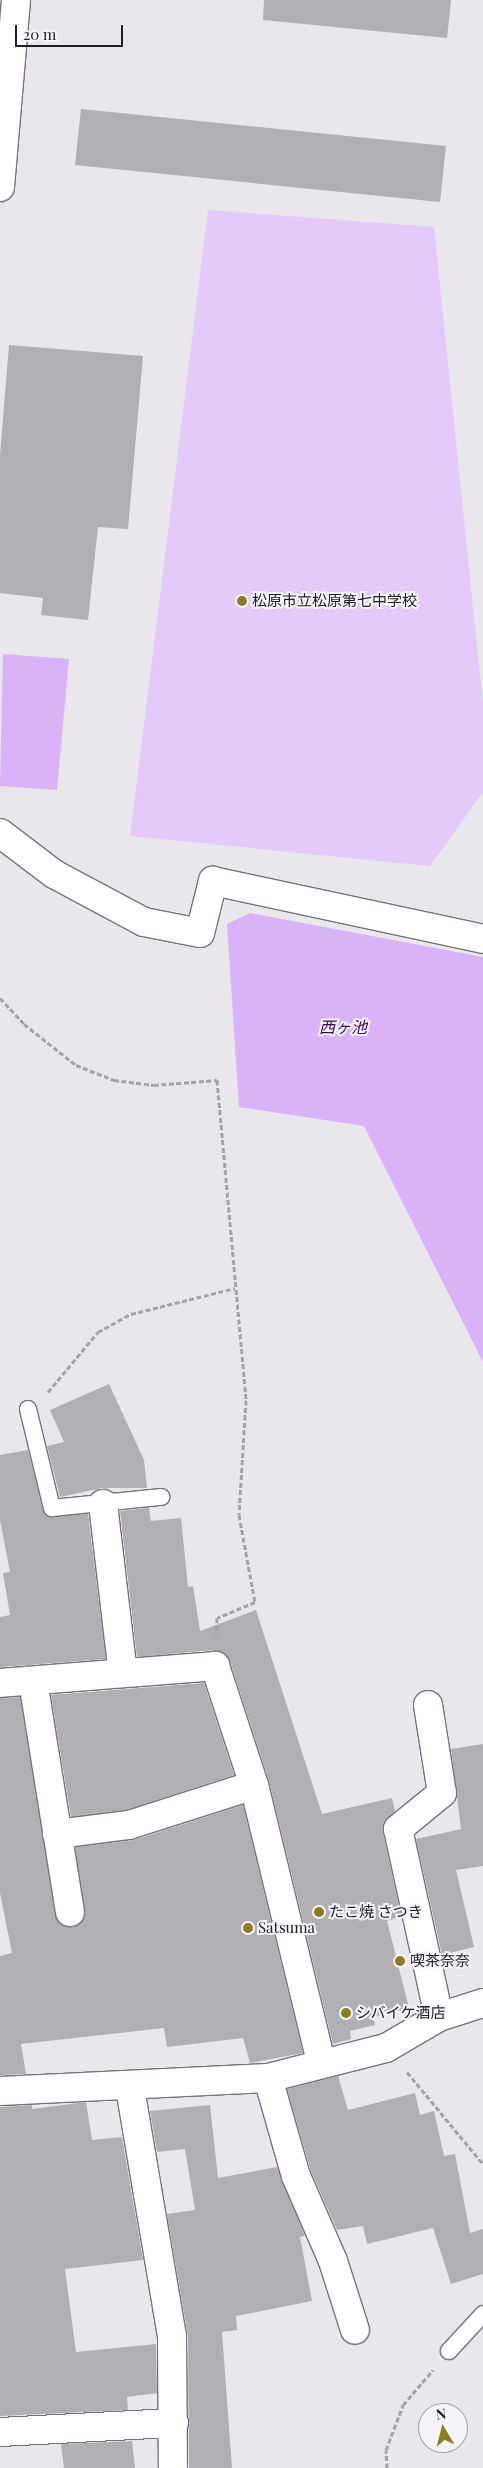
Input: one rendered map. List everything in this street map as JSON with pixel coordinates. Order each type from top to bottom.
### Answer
[{"type":"street","points":[[0,187],[16,0]]},
{"type":"street","points":[[0,833],[54,874],[144,922],[200,933],[213,881],[483,939]]},
{"type":"street","points":[[103,1504],[123,1673]]},
{"type":"street","points":[[0,1683],[215,1666],[254,1785],[321,2062]]},
{"type":"street","points":[[33,1680],[70,1912]]},
{"type":"street","points":[[428,1705],[442,1793],[398,1830],[439,2017]]},
{"type":"street","points":[[57,1834],[129,1825],[254,1785]]},
{"type":"street","points":[[0,2091],[130,2088],[268,2078],[321,2062],[386,2048],[439,2017],[483,2003]]},
{"type":"street","points":[[268,2078],[296,2176],[333,2261],[355,2330]]},
{"type":"street","points":[[130,2088],[163,2269],[172,2336],[173,2468]]},
{"type":"street","points":[[0,2432],[174,2423]]},
{"type":"lane","points":[[28,1409],[52,1508],[161,1497]]},
{"type":"lane","points":[[449,2351],[483,2314]]},
{"type":"path","points":[[0,998],[24,1024],[76,1065],[114,1080],[154,1085],[217,1080],[246,1400],[239,1515],[255,1602],[218,1618],[215,1666]]},
{"type":"path","points":[[28,1409],[58,1384],[98,1332],[130,1314],[235,1288]]},
{"type":"path","points":[[386,2048],[483,2164]]},
{"type":"path","points":[[387,2468],[386,2450],[403,2405],[449,2351]]},
{"type":"shaded area","points":[[208,210],[434,227],[483,704],[483,792],[430,866],[130,836]]},
{"type":"water","points":[[3,654],[69,659],[57,790],[0,786]]},
{"type":"water","name":"西ヶ池","points":[[250,913],[483,957],[483,1362],[364,1126],[239,1107],[227,924]]},
{"type":"building","points":[[264,0],[451,0],[447,38],[263,20]]},
{"type":"building","points":[[81,109],[446,146],[440,202],[75,165]]},
{"type":"building","points":[[9,345],[143,356],[128,529],[98,527],[88,620],[41,615],[43,598],[0,593],[0,455]]},
{"type":"building","points":[[109,1384],[144,1460],[147,1488],[102,1488],[60,1497],[47,1446],[64,1442],[50,1410]]},
{"type":"building","points":[[28,1450],[45,1515],[88,1514],[106,1659],[0,1667],[0,1617],[10,1615],[3,1573],[10,1572],[0,1520],[0,1455]]},
{"type":"building","points":[[149,1508],[151,1521],[181,1518],[188,1587],[193,1586],[200,1631],[256,1610],[322,1814],[392,1798],[395,1811],[383,1823],[383,1832],[401,1916],[387,1921],[409,2008],[373,2017],[375,2025],[350,2031],[351,2039],[333,2044],[269,1781],[230,1661],[214,1650],[137,1657],[120,1511]]},
{"type":"building","points":[[204,1683],[234,1775],[126,1810],[71,1817],[51,1695]]},
{"type":"building","points":[[20,1697],[58,1921],[73,1927],[85,1917],[75,1847],[134,1840],[243,1805],[303,2053],[250,2063],[243,2038],[167,2047],[164,2028],[21,2044],[26,2074],[0,2075],[0,1956],[12,1953],[0,1893],[0,1698]]},
{"type":"building","points":[[483,1744],[483,1866],[456,1870],[474,1947],[442,1955],[416,1839],[461,1829],[451,1749]]},
{"type":"building","points":[[338,2076],[348,2110],[415,2093],[420,2115],[434,2111],[444,2156],[455,2154],[470,2233],[483,2229],[483,2274],[451,2284],[433,2228],[367,2244],[363,2226],[337,2230],[311,2171],[287,2089]]},
{"type":"building","points":[[86,2102],[92,2140],[122,2137],[143,2260],[65,2269],[76,2352],[156,2344],[157,2393],[127,2397],[128,2410],[0,2416],[0,2107],[32,2105],[32,2109]]},
{"type":"building","points":[[210,2105],[218,2178],[277,2167],[305,2236],[300,2237],[312,2301],[236,2316],[237,2330],[222,2332],[232,2468],[189,2468],[188,2336],[167,2214],[195,2210],[185,2149],[157,2152],[150,2111]]},
{"type":"building","points":[[132,2441],[135,2468],[64,2468],[61,2444]]},
{"type":"place","name":"松原市立松原第七中学校","points":[[242,601]]},
{"type":"place","name":"たこ焼 さつき","points":[[319,1912]]},
{"type":"place","name":"Satsuma","points":[[248,1928]]},
{"type":"place","name":"喫茶奈奈","points":[[400,1961]]},
{"type":"place","name":"シバイケ酒店","points":[[346,2013]]}]
